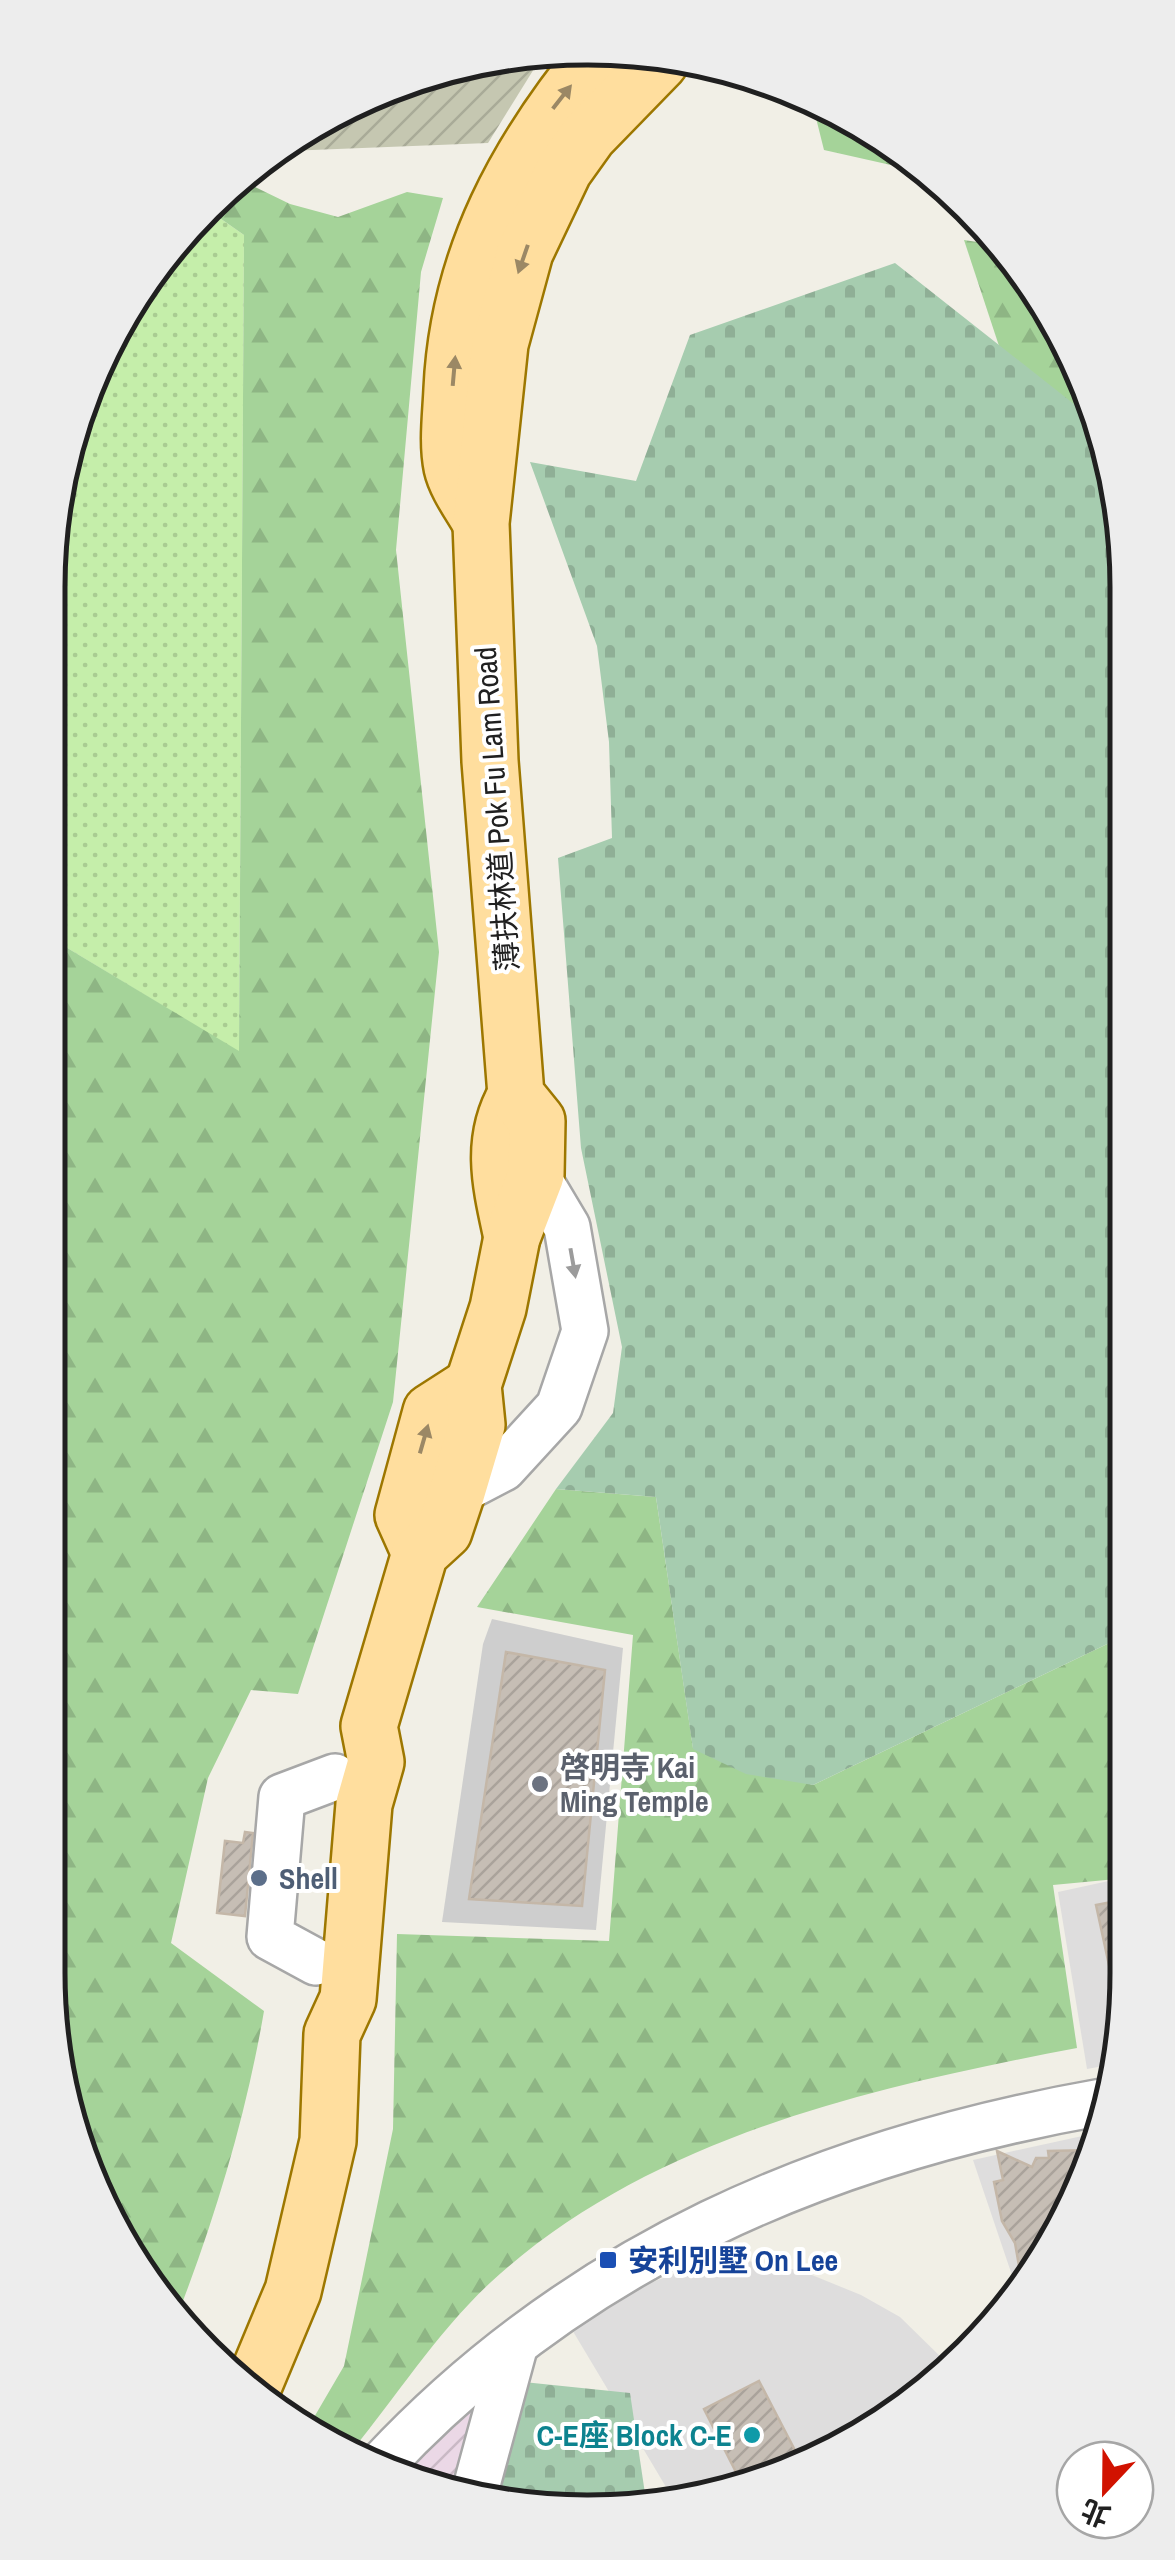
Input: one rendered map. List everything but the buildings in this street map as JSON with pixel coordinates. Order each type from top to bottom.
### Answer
[{"type":"main road","name":"薄扶林道 Pok Fu Lam Road","points":[[512,1237],[497,1169],[501,1121],[516,1095],[490,761],[481,523],[452,468],[455,352],[475,256],[546,158],[592,65]]},
{"type":"main road","name":"薄扶林道 Pok Fu Lam Road","points":[[546,158],[589,136],[653,69]]},
{"type":"main road","name":"薄扶林道 Pok Fu Lam Road","points":[[257,2377],[293,2291],[328,2141],[332,2034],[348,2000],[364,1804],[376,1762],[369,1726],[420,1553],[444,1531],[457,1492],[477,1425],[473,1385],[498,1308],[512,1237],[536,1175],[537,1121],[516,1095]]},
{"type":"main road","points":[[420,1553],[402,1514],[431,1412],[473,1385]]},
{"type":"main road","name":"薄扶林道 Pok Fu Lam Road","points":[[332,2034],[310,1992],[316,1962],[328,1801],[342,1750],[369,1726]]},
{"type":"street","points":[[457,1492],[503,1468],[559,1407],[585,1331],[567,1227],[536,1175]]},
{"type":"street","points":[[390,2456],[421,2422],[587,2289],[703,2224],[842,2168],[1042,2112],[1093,2103]]},
{"type":"street","points":[[477,2483],[514,2348]]},
{"type":"shaded area","points":[[535,68],[488,143],[301,150],[356,119],[420,93],[486,75]]},
{"type":"shaded area","name":"啓明寺 Kai Ming Temple","points":[[492,1619],[623,1648],[596,1930],[442,1922],[483,1644]]},
{"type":"shaded area","points":[[1110,1881],[1109,2007],[1101,2066],[1087,2069],[1058,1892]]},
{"type":"shaded area","points":[[1083,2136],[1056,2204],[1012,2276],[973,2160]]},
{"type":"shaded area","points":[[743,2260],[802,2271],[861,2295],[900,2317],[941,2357],[878,2407],[819,2441],[755,2467],[667,2489],[571,2328],[647,2284],[698,2265]]},
{"type":"shaded area","points":[[496,2377],[468,2481],[412,2464]]},
{"type":"green space","points":[[816,118],[897,166],[824,150]]},
{"type":"green space","points":[[253,186],[290,204],[338,217],[407,192],[443,198],[421,272],[396,550],[439,952],[393,1402],[298,1694],[251,1690],[208,1778],[171,1943],[264,2011],[228,2167],[182,2302],[135,2234],[105,2172],[83,2108],[66,2007],[65,947],[239,1051],[244,235],[219,217]]},
{"type":"green space","points":[[219,217],[244,235],[239,1052],[65,947],[65,588],[75,486],[105,388],[135,326],[173,269]]},
{"type":"green space","points":[[964,240],[980,243],[1040,326],[1070,388],[1096,467],[1034,452]]},
{"type":"green space","points":[[895,263],[1077,406],[1100,486],[1109,553],[1110,1643],[813,1785],[746,1774],[693,1749],[656,1497],[556,1489],[613,1413],[622,1347],[581,1148],[558,858],[612,838],[609,742],[597,646],[530,462],[636,481],[690,335]]},
{"type":"green space","points":[[556,1489],[656,1497],[693,1748],[813,1785],[1110,1643],[1110,1880],[1053,1885],[1077,2048],[843,2101],[766,2125],[620,2190],[553,2232],[491,2282],[435,2343],[358,2442],[314,2417],[344,2366],[393,2129],[397,1934],[609,1941],[633,1635],[477,1607]]},
{"type":"green space","points":[[514,2381],[630,2393],[645,2492],[553,2494],[487,2485]]},
{"type":"place","name":"啓明寺 Kai Ming Temple","points":[[540,1784]]},
{"type":"place","name":"Shell","points":[[259,1878]]},
{"type":"place","name":"安利別墅 On Lee","points":[[608,2260]]},
{"type":"place","name":"C-E座 Block C-E","points":[[752,2435]]}]
